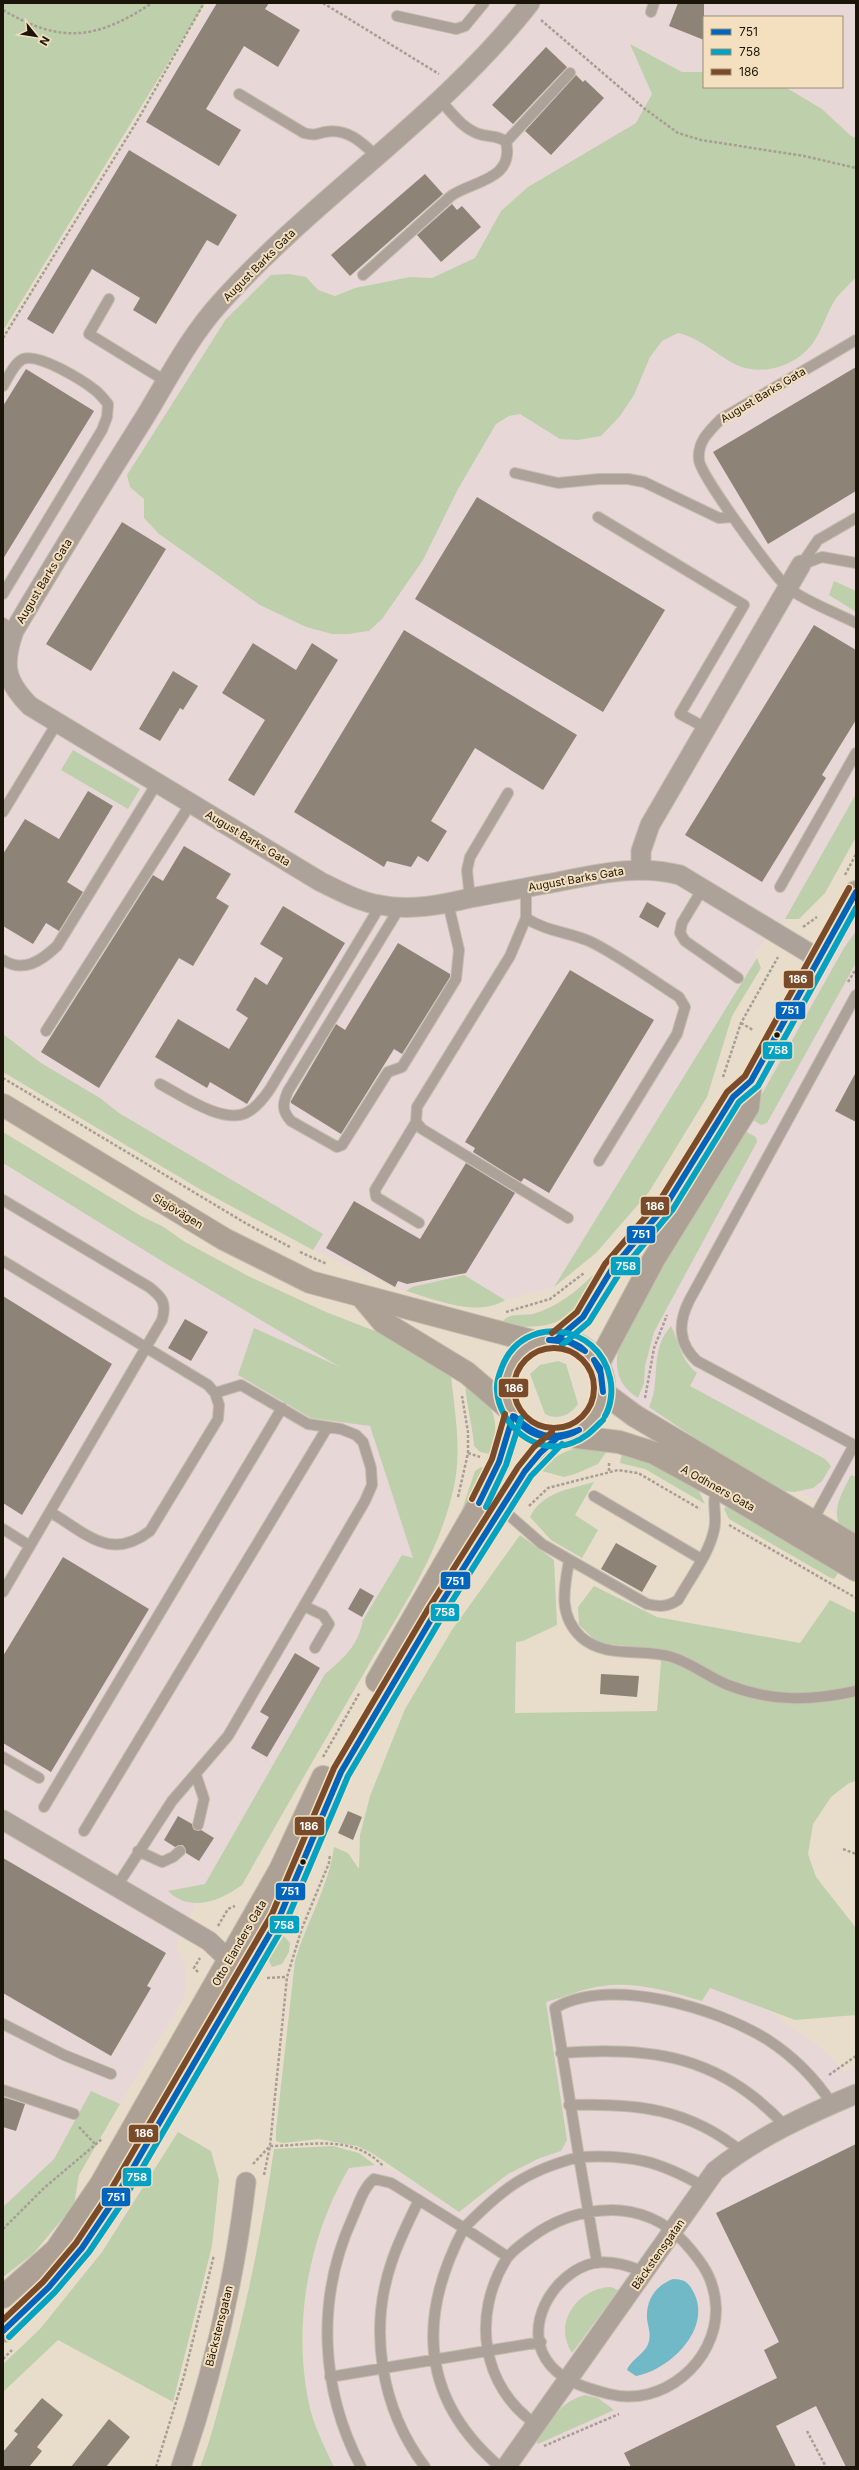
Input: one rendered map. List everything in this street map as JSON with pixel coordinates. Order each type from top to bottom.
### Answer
[{"type":"street","name":"August Barks Gata","points":[[528,5],[493,48],[454,87],[259,262],[228,294],[194,339],[9,627],[6,673],[16,692],[30,706],[321,882],[355,898],[380,906],[413,908],[448,903],[600,874],[641,869],[663,870],[680,874],[819,959]]},
{"type":"street","points":[[641,869],[641,851],[650,825],[801,565]]},
{"type":"street","points":[[557,1339],[583,1317],[612,1269],[666,1205],[733,1097],[751,1081],[819,959],[849,886]]},
{"type":"street","points":[[598,1364],[662,1247],[748,1107],[751,1081]]},
{"type":"street","name":"Sisjövägen","points":[[3,1105],[230,1243],[310,1282],[490,1332],[536,1342]]},
{"type":"street","points":[[362,1297],[383,1322],[467,1373],[532,1433],[563,1437]]},
{"type":"street","name":"Otto Elanders Gata","points":[[3,2297],[56,2250],[72,2228],[143,2114],[280,1870],[329,1765],[482,1499],[499,1462],[512,1413],[505,1387],[508,1371],[522,1351],[536,1342],[557,1339],[571,1341],[584,1348],[598,1364],[603,1378],[604,1393],[600,1407],[593,1420],[582,1430],[563,1437],[540,1453],[525,1472],[434,1613],[341,1772],[279,1918],[113,2202],[82,2248],[49,2287],[3,2331]]},
{"type":"street","name":"A Odhners Gata","points":[[604,1393],[635,1416],[808,1529],[856,1570]]},
{"type":"street","name":"A Odhners Gata","points":[[563,1437],[619,1442],[654,1453],[718,1488],[808,1529],[856,1547]]},
{"type":"street","points":[[3,1820],[209,1941],[229,1960],[236,1974],[234,1997]]},
{"type":"street","name":"Bäckstensgatan","points":[[506,2467],[715,2171],[742,2152],[786,2127],[856,2094]]},
{"type":"street","name":"Bäckstensgatan","points":[[181,2467],[226,2304],[240,2231],[246,2182]]},
{"type":"lane","points":[[397,16],[456,28],[465,26],[484,3]]},
{"type":"lane","points":[[506,142],[570,73]]},
{"type":"lane","points":[[239,94],[304,133],[316,136],[324,132],[337,131],[356,137],[376,156]]},
{"type":"lane","points":[[363,275],[451,196],[461,190],[477,185],[497,174],[507,154],[506,142],[501,138],[480,134],[470,130],[460,123],[440,100]]},
{"type":"lane","points":[[109,299],[88,334],[167,382]]},
{"type":"lane","name":"August Barks Gata","points":[[788,587],[733,517],[707,479],[699,462],[703,438],[721,419],[856,340]]},
{"type":"lane","points":[[3,386],[14,367],[23,359],[32,358],[55,365],[96,390],[108,404],[107,417],[102,430],[3,594]]},
{"type":"lane","points":[[515,473],[558,483],[599,479],[628,479],[644,482],[719,518],[733,517]]},
{"type":"lane","points":[[598,517],[744,605],[680,714],[706,728]]},
{"type":"lane","points":[[801,565],[818,540],[856,518]]},
{"type":"lane","points":[[801,565],[822,557],[856,563]]},
{"type":"lane","points":[[788,587],[856,623]]},
{"type":"lane","points":[[3,812],[57,723]]},
{"type":"lane","points":[[780,887],[856,753]]},
{"type":"lane","points":[[3,960],[11,965],[32,964],[57,946],[157,783]]},
{"type":"lane","points":[[470,898],[467,870],[470,857],[508,793]]},
{"type":"lane","points":[[46,1031],[191,803]]},
{"type":"lane","points":[[419,1223],[376,1197],[375,1190],[416,1122],[417,1107],[510,956],[526,918],[526,888]]},
{"type":"lane","points":[[703,888],[682,923],[680,933],[685,941],[738,978]]},
{"type":"lane","points":[[400,907],[288,1091],[284,1102],[285,1114],[291,1120],[337,1147],[342,1145],[388,1072],[402,1067],[456,979],[459,950],[448,903]]},
{"type":"lane","points":[[160,1084],[207,1109],[236,1115],[245,1114],[252,1110],[266,1094],[380,906]]},
{"type":"lane","points":[[526,918],[539,927],[571,934],[591,942],[679,997],[685,1007],[677,1034],[599,1161]]},
{"type":"lane","points":[[808,1529],[855,1445],[696,1361],[686,1348],[680,1327],[682,1316],[689,1301],[856,995]]},
{"type":"lane","points":[[416,1122],[422,1129],[568,1218]]},
{"type":"lane","points":[[3,1200],[160,1295],[165,1305],[164,1312],[145,1348],[3,1592]]},
{"type":"lane","points":[[3,1261],[208,1385],[215,1393],[219,1405],[218,1418],[150,1531],[138,1541],[122,1546],[110,1546],[50,1512]]},
{"type":"lane","points":[[117,1886],[138,1851],[172,1801],[196,1775],[228,1736],[304,1606],[372,1485],[371,1468],[363,1442],[356,1435],[341,1429],[308,1424],[241,1385],[215,1393]]},
{"type":"lane","points":[[44,1807],[282,1408]]},
{"type":"lane","points":[[84,1831],[327,1428]]},
{"type":"lane","points":[[502,1509],[542,1544],[569,1561],[647,1604],[661,1607],[670,1605],[678,1600],[701,1559],[714,1530],[713,1496],[718,1488]]},
{"type":"lane","points":[[594,1496],[701,1559]]},
{"type":"lane","points":[[3,1529],[30,1546]]},
{"type":"lane","points":[[569,1561],[563,1595],[564,1610],[572,1626],[591,1645],[606,1650],[671,1656],[728,1685],[767,1696],[822,1699],[856,1691]]},
{"type":"lane","points":[[304,1606],[323,1615],[329,1624],[315,1648]]},
{"type":"lane","points":[[3,1756],[39,1778]]},
{"type":"lane","points":[[196,1775],[204,1799],[198,1825]]},
{"type":"lane","points":[[138,1851],[162,1862],[180,1851]]},
{"type":"lane","points":[[597,2262],[569,2105],[556,2008],[567,2002],[585,1997],[617,1996],[651,1999],[687,2006],[739,2024],[768,2040],[787,2054],[818,2084],[832,2104]]},
{"type":"lane","points":[[3,2024],[64,2055],[111,2074]]},
{"type":"lane","points":[[561,2053],[598,2050],[636,2051],[675,2058],[701,2066],[727,2078],[755,2096],[786,2127]]},
{"type":"lane","points":[[3,2090],[74,2114]]},
{"type":"lane","points":[[569,2105],[638,2106],[678,2115],[716,2133],[742,2152]]},
{"type":"lane","points":[[500,2467],[475,2444],[455,2416],[444,2392],[434,2360],[433,2328],[436,2296],[445,2267],[464,2228],[498,2195],[516,2181],[547,2165],[579,2157],[622,2157],[654,2162],[677,2171],[704,2187]]},
{"type":"lane","points":[[361,2467],[343,2425],[330,2377],[326,2319],[329,2295],[339,2249],[370,2182],[374,2179],[380,2179],[391,2183],[508,2257]]},
{"type":"lane","points":[[419,2200],[391,2262],[382,2300],[380,2320],[383,2369],[398,2423],[425,2467]]},
{"type":"lane","points":[[537,2425],[520,2414],[505,2396],[495,2377],[487,2349],[489,2303],[508,2257],[539,2231],[588,2210],[627,2211],[659,2221],[674,2231],[701,2260],[712,2281],[716,2310],[714,2331],[704,2354],[686,2374],[660,2392],[640,2396],[623,2397],[608,2394],[567,2380],[547,2361],[540,2342],[541,2315],[552,2291],[572,2273],[597,2262],[620,2263],[645,2272]]},
{"type":"lane","points":[[330,2377],[434,2360],[487,2349],[540,2342]]},
{"type":"path","points":[[3,10],[34,27],[61,34],[82,33],[111,26],[152,3]]},
{"type":"path","points":[[3,338],[136,123],[204,3]]},
{"type":"path","points":[[323,3],[442,75],[454,87]]},
{"type":"path","points":[[528,5],[645,109],[678,133],[700,140],[804,156],[856,168]]},
{"type":"path","points":[[849,886],[856,854]]},
{"type":"path","points":[[722,1083],[741,1022],[775,961],[801,928],[819,916]]},
{"type":"path","points":[[741,1022],[753,1030]]},
{"type":"path","points":[[3,1078],[247,1224],[292,1248]]},
{"type":"path","points":[[298,1251],[331,1266]]},
{"type":"path","points":[[490,1332],[500,1314],[550,1299],[587,1271]]},
{"type":"path","points":[[467,1373],[461,1384],[468,1432],[468,1453]]},
{"type":"path","points":[[843,1849],[856,1854]]},
{"type":"path","points":[[200,1974],[194,1968],[228,1909],[239,1902]]},
{"type":"path","points":[[818,2084],[856,2056]]},
{"type":"path","points":[[74,2114],[80,2127],[95,2144]]},
{"type":"path","points":[[3,2229],[44,2188],[106,2136]]},
{"type":"path","points":[[246,2182],[249,2170],[258,2157],[270,2146],[289,2146],[313,2142],[342,2144],[361,2150],[382,2165],[391,2183]]},
{"type":"path","points":[[156,2467],[184,2376],[215,2250]]},
{"type":"path","points":[[522,2446],[532,2452],[619,2414]]},
{"type":"path","points":[[807,2431],[826,2467]]},
{"type":"shaded area","points":[[210,3],[856,3],[856,138],[851,137],[822,109],[787,88],[843,88],[843,16],[703,16],[703,72],[682,72],[630,44],[652,94],[636,123],[501,211],[475,258],[432,278],[410,277],[355,288],[335,296],[318,290],[306,277],[271,275],[226,319],[175,398],[130,487],[144,499],[145,518],[159,534],[260,605],[306,627],[382,619],[423,560],[458,489],[496,424],[509,416],[520,414],[537,424],[620,416],[634,395],[650,357],[662,341],[678,333],[694,336],[716,354],[813,343],[837,298],[856,277],[856,591],[834,581],[829,595],[856,612],[856,794],[785,919],[754,954],[757,958],[732,1000],[554,1287],[505,1300],[499,1304],[482,1307],[430,1299],[394,1287],[313,1250],[3,1071],[3,339]]},
{"type":"shaded area","points":[[856,916],[856,1542],[841,1533],[836,1513],[801,1492],[776,1491],[617,1392],[607,1354],[747,1114]]},
{"type":"shaded area","points":[[3,1164],[345,1370],[370,1426],[413,1558],[205,1884],[176,1946],[186,1967],[185,1996],[120,2104],[3,2218]]},
{"type":"shaded area","points":[[602,1986],[636,1986],[661,1990],[702,2001],[710,1987],[759,2005],[812,2041],[837,2063],[843,2072],[856,2064],[856,2467],[334,2467],[324,2448],[308,2400],[303,2350],[303,2318],[310,2264],[332,2200],[341,2182],[349,2168],[375,2165],[400,2173],[420,2185],[448,2206],[471,2205],[508,2174],[540,2158],[561,2151],[567,2140],[546,2002]]},
{"type":"green space","points":[[3,3],[205,3],[3,331]]},
{"type":"green space","points":[[630,44],[682,72],[703,72],[703,88],[787,88],[822,109],[851,136],[856,138],[856,277],[837,297],[830,308],[820,332],[806,351],[789,363],[780,366],[770,369],[749,369],[731,362],[702,343],[686,335],[678,333],[662,341],[650,357],[634,395],[620,416],[601,436],[578,440],[560,439],[520,414],[509,416],[496,424],[458,489],[423,560],[382,619],[369,631],[348,634],[332,634],[306,627],[260,605],[159,534],[144,518],[144,499],[130,487],[127,475],[226,319],[271,275],[289,274],[306,277],[318,290],[335,296],[355,288],[410,277],[432,278],[475,258],[501,211],[528,187],[636,123],[652,94]]},
{"type":"green space","points":[[834,581],[856,591],[856,612],[829,595]]},
{"type":"green space","points":[[73,750],[140,789],[128,809],[61,770]]},
{"type":"green space","points":[[856,794],[856,837],[825,893],[799,919],[785,919]]},
{"type":"green space","points":[[856,931],[856,963],[767,1123],[761,1125],[753,1120],[750,1115],[844,948]]},
{"type":"green space","points":[[757,958],[761,968],[732,1016],[707,1097],[649,1192],[596,1253],[554,1287]]},
{"type":"green space","points":[[3,1034],[41,1063],[100,1098],[119,1113],[323,1234],[313,1250],[203,1191],[3,1072]]},
{"type":"green space","points":[[743,1130],[756,1137],[757,1142],[654,1332],[645,1366],[644,1383],[638,1398],[629,1391],[619,1377],[617,1360],[622,1332]]},
{"type":"green space","points":[[3,1132],[141,1216],[162,1226],[185,1242],[250,1277],[326,1312],[380,1333],[451,1375],[458,1450],[457,1465],[452,1495],[437,1540],[416,1584],[242,1885],[215,1900],[195,1903],[186,1902],[177,1898],[168,1891],[205,1884],[325,1674],[344,1657],[354,1644],[361,1629],[363,1620],[402,1555],[413,1558],[370,1426],[311,1418],[238,1375],[254,1328],[340,1367],[165,1263],[3,1163]]},
{"type":"green space","points":[[464,1275],[505,1300],[494,1305],[469,1307],[442,1302],[406,1291],[412,1287]]},
{"type":"green space","points":[[593,1275],[596,1277],[586,1292],[569,1314],[560,1320],[550,1324],[523,1327],[504,1326],[502,1323],[508,1317],[533,1314],[558,1303],[573,1293]]},
{"type":"green space","points":[[671,1326],[684,1357],[691,1368],[697,1373],[690,1386],[825,1459],[831,1466],[822,1481],[813,1488],[794,1492],[778,1490],[649,1407],[655,1387],[657,1356],[664,1336]]},
{"type":"green space","points":[[558,1361],[566,1364],[578,1404],[568,1414],[554,1417],[545,1414],[530,1374],[540,1365]]},
{"type":"green space","points":[[466,1386],[485,1401],[491,1409],[495,1422],[495,1436],[490,1454],[480,1452],[474,1446],[466,1396]]},
{"type":"green space","points":[[585,1447],[609,1448],[598,1464],[575,1474],[564,1477],[542,1471],[550,1461],[560,1454],[572,1449]]},
{"type":"green space","points":[[622,1453],[631,1453],[697,1487],[705,1504],[645,1469],[620,1463]]},
{"type":"green space","points":[[481,1467],[488,1470],[452,1540],[475,1471]]},
{"type":"green space","points":[[851,1475],[856,1477],[856,1541],[841,1528],[837,1513],[842,1493]]},
{"type":"green space","points":[[594,1482],[575,1515],[598,1530],[582,1558],[551,1540],[530,1517],[535,1509],[549,1497],[566,1490]]},
{"type":"green space","points":[[727,1505],[839,1572],[834,1579],[829,1577],[729,1519],[724,1509]]},
{"type":"green space","points":[[520,1535],[554,1560],[557,1625],[523,1641],[516,1642],[515,1713],[657,1711],[662,1650],[598,1643],[579,1625],[578,1607],[594,1586],[657,1617],[800,1643],[830,1600],[856,1613],[856,1781],[849,1783],[831,1797],[813,1824],[808,1854],[816,1877],[856,1928],[856,2015],[795,2020],[710,1988],[702,2001],[653,1988],[615,1985],[589,1989],[546,2002],[567,2140],[561,2151],[540,2158],[508,2174],[459,2212],[372,2153],[357,2146],[319,2139],[283,2143],[276,2141],[276,2130],[295,1961],[327,1876],[334,1847],[348,1853],[359,1869],[360,1835],[370,1796],[405,1709],[452,1630]]},
{"type":"green space","points":[[284,1936],[290,1943],[289,1952],[282,1964],[272,1967],[268,1959]]},
{"type":"green space","points":[[91,2091],[120,2104],[79,2175],[74,2205],[33,2254],[3,2277],[3,2207],[54,2159]]},
{"type":"green space","points":[[178,2132],[211,2151],[219,2180],[212,2246],[173,2402],[58,2340],[3,2392],[3,2364],[40,2329],[102,2252]]},
{"type":"green space","points":[[333,2146],[359,2153],[375,2165],[349,2168],[335,2194],[324,2222],[314,2250],[308,2280],[302,2340],[308,2399],[312,2416],[334,2467],[200,2467],[215,2421],[242,2318],[260,2234],[274,2149]]},
{"type":"green space","points":[[611,2287],[618,2290],[572,2353],[567,2342],[565,2330],[567,2319],[572,2309],[579,2300],[588,2294],[599,2289]]},
{"type":"green space","points":[[585,2395],[598,2398],[614,2410],[538,2444],[536,2441],[556,2413],[568,2402]]},
{"type":"water","points":[[673,2279],[686,2282],[694,2293],[698,2307],[697,2320],[693,2334],[674,2357],[662,2366],[636,2376],[627,2370],[632,2362],[645,2349],[650,2338],[647,2312],[650,2300],[653,2294],[661,2286]]},
{"type":"building","points":[[217,3],[269,3],[265,9],[300,30],[278,67],[244,46],[206,109],[241,130],[219,166],[146,122]]},
{"type":"building","points":[[678,3],[704,3],[703,40],[669,26]]},
{"type":"building","points":[[546,47],[567,67],[513,124],[492,105]]},
{"type":"building","points":[[576,75],[583,82],[585,80],[604,98],[551,155],[525,131]]},
{"type":"building","points":[[129,150],[237,215],[218,246],[207,240],[156,324],[133,310],[140,298],[92,269],[53,334],[27,319]]},
{"type":"building","points":[[425,174],[443,194],[350,276],[331,255]]},
{"type":"building","points":[[452,204],[457,210],[462,206],[481,227],[441,262],[417,235]]},
{"type":"building","points":[[856,367],[856,491],[768,544],[713,452]]},
{"type":"building","points":[[26,369],[94,411],[3,559],[3,406]]},
{"type":"building","points":[[477,497],[665,610],[603,712],[415,599]]},
{"type":"building","points":[[122,522],[166,549],[91,671],[46,644]]},
{"type":"building","points":[[814,625],[856,650],[856,720],[822,775],[826,778],[762,882],[685,835]]},
{"type":"building","points":[[404,630],[577,735],[543,790],[475,748],[431,821],[447,831],[428,862],[418,856],[411,867],[387,861],[384,867],[294,812]]},
{"type":"building","points":[[253,643],[296,670],[312,643],[338,660],[254,796],[228,780],[265,720],[222,693]]},
{"type":"building","points":[[173,671],[198,686],[183,710],[180,708],[160,741],[139,729]]},
{"type":"building","points":[[88,791],[113,806],[67,882],[83,892],[59,931],[46,923],[33,944],[3,926],[3,854],[25,819],[59,839]]},
{"type":"building","points":[[184,846],[231,874],[216,898],[229,906],[193,966],[179,958],[99,1088],[41,1052],[153,875],[163,881]]},
{"type":"building","points":[[647,902],[666,913],[658,928],[639,917]]},
{"type":"building","points":[[283,906],[345,943],[247,1104],[210,1082],[207,1088],[155,1057],[178,1019],[229,1049],[248,1018],[236,1010],[255,977],[267,985],[283,958],[260,944]]},
{"type":"building","points":[[398,943],[450,974],[450,977],[402,1054],[394,1049],[341,1134],[291,1103],[291,1101],[336,1024],[345,1030]]},
{"type":"building","points":[[570,970],[654,1020],[549,1193],[524,1178],[521,1182],[473,1152],[475,1148],[465,1142]]},
{"type":"building","points":[[856,1072],[856,1122],[835,1111]]},
{"type":"building","points":[[466,1163],[515,1193],[466,1273],[407,1284],[398,1281],[395,1287],[326,1248],[354,1201],[420,1239]]},
{"type":"building","points":[[3,1296],[112,1364],[22,1515],[3,1503]]},
{"type":"building","points":[[185,1319],[208,1332],[191,1361],[168,1348]]},
{"type":"building","points":[[616,1543],[657,1566],[642,1592],[601,1569]]},
{"type":"building","points":[[63,1557],[149,1609],[51,1772],[3,1743],[3,1656]]},
{"type":"building","points":[[360,1588],[374,1596],[362,1617],[348,1609]]},
{"type":"building","points":[[295,1653],[320,1668],[267,1757],[251,1748],[269,1717],[260,1712]]},
{"type":"building","points":[[601,1674],[639,1676],[637,1697],[600,1694]]},
{"type":"building","points":[[348,1811],[362,1817],[353,1840],[338,1833]]},
{"type":"building","points":[[178,1816],[192,1824],[194,1830],[201,1830],[214,1838],[199,1861],[186,1853],[183,1845],[175,1847],[164,1840]]},
{"type":"building","points":[[3,1858],[166,1953],[147,1986],[151,1988],[111,2056],[3,1993]]},
{"type":"building","points":[[3,2097],[25,2104],[16,2131],[3,2127]]},
{"type":"building","points":[[856,2144],[856,2467],[846,2467],[816,2406],[776,2426],[796,2467],[631,2467],[624,2453],[777,2378],[764,2350],[779,2342],[716,2213]]},
{"type":"building","points":[[42,2398],[63,2415],[37,2447],[42,2451],[29,2467],[3,2467],[3,2452],[18,2434],[14,2431]]},
{"type":"building","points":[[109,2419],[130,2437],[106,2467],[71,2467]]},
{"type":"transit line","name":"186","points":[[552,1333],[577,1312],[605,1264],[660,1200],[727,1092],[745,1076],[849,888]]},
{"type":"transit line","name":"751","points":[[557,1339],[583,1317],[612,1269],[666,1205],[733,1097],[751,1081],[856,892]]},
{"type":"transit line","name":"758","points":[[562,1345],[589,1322],[619,1274],[673,1209],[739,1102],[758,1086],[856,908]]},
{"type":"transit line","name":"758","points":[[603,1420],[585,1436],[572,1443],[559,1446],[545,1446],[533,1442],[512,1426],[504,1415],[499,1403],[497,1384],[502,1367],[512,1350],[526,1338],[542,1332],[560,1332],[577,1336],[591,1345],[603,1360],[610,1378],[611,1398],[609,1408],[605,1416]]},
{"type":"transit line","name":"751","points":[[549,1340],[569,1342],[585,1351]]},
{"type":"transit line","name":"751","points":[[549,1340],[568,1341],[585,1351]]},
{"type":"transit line","name":"186","points":[[546,1348],[562,1348],[583,1359],[594,1380],[594,1388],[594,1396],[583,1417],[562,1428],[546,1428],[532,1422],[525,1417],[520,1410],[514,1396],[514,1380],[520,1366],[525,1359],[532,1354],[546,1348]]},
{"type":"transit line","name":"751","points":[[594,1360],[600,1368],[603,1392]]},
{"type":"transit line","name":"751","points":[[594,1360],[601,1374],[603,1392]]},
{"type":"transit line","name":"186","points":[[472,1499],[492,1459],[505,1414]]},
{"type":"transit line","name":"751","points":[[479,1503],[499,1462],[513,1416]]},
{"type":"transit line","name":"751","points":[[515,1417],[530,1429],[544,1435],[560,1435],[579,1430]]},
{"type":"transit line","name":"751","points":[[515,1417],[528,1430],[544,1437],[562,1437],[579,1430]]},
{"type":"transit line","name":"758","points":[[486,1507],[506,1465],[521,1418]]},
{"type":"transit line","name":"186","points":[[3,2320],[43,2282],[76,2243],[106,2198],[272,1914],[334,1768],[428,1609],[518,1467],[534,1447],[552,1432]]},
{"type":"transit line","name":"751","points":[[3,2331],[49,2287],[82,2248],[113,2202],[279,1918],[341,1772],[435,1613],[525,1471],[540,1453],[557,1438]]},
{"type":"transit line","name":"758","points":[[9,2337],[55,2292],[89,2252],[120,2206],[286,1922],[348,1776],[442,1617],[531,1476],[562,1444]]}]
